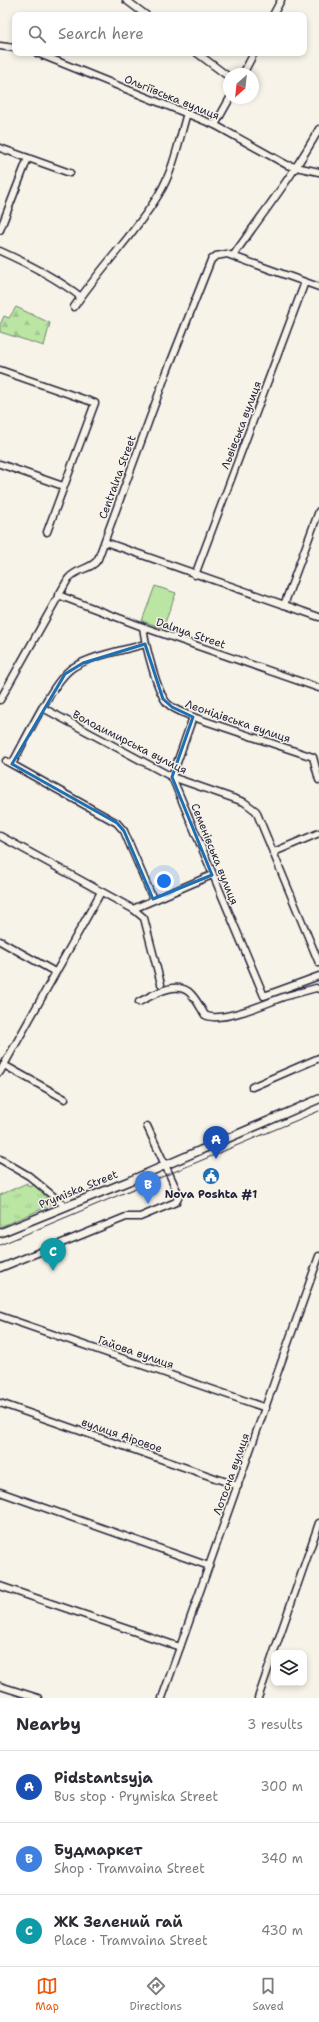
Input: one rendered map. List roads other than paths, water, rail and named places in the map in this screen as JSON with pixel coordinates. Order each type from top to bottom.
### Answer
[{"type":"street","points":[[126,0],[142,12]]},
{"type":"street","points":[[275,12],[281,0]]},
{"type":"street","points":[[0,46],[12,48]]},
{"type":"street","name":"Ольгіївська вулиця","points":[[44,56],[216,125],[287,164],[319,172]]},
{"type":"street","points":[[201,56],[223,72]]},
{"type":"street","points":[[246,68],[252,56]]},
{"type":"street","points":[[216,125],[227,104]]},
{"type":"street","points":[[74,307],[139,223],[160,193],[172,168],[187,113]]},
{"type":"street","points":[[319,128],[302,159],[233,256],[319,287]]},
{"type":"street","points":[[0,148],[70,173]]},
{"type":"street","points":[[0,230],[28,158]]},
{"type":"street","points":[[0,251],[41,269],[59,280],[81,297]]},
{"type":"street","name":"Centralna Street","points":[[0,700],[58,594],[72,573],[97,562],[208,265],[216,256],[227,254],[233,256]]},
{"type":"street","name":"Львівська вулиця","points":[[195,575],[305,282]]},
{"type":"street","points":[[0,370],[95,403],[47,532]]},
{"type":"street","points":[[0,464],[63,486]]},
{"type":"street","points":[[284,605],[319,512]]},
{"type":"street","points":[[105,542],[195,575],[319,617]]},
{"type":"street","name":"Dalnya Street","points":[[58,594],[143,627],[319,688]]},
{"type":"street","name":"Леонідівська вулиця","points":[[143,627],[145,644],[163,699],[172,707],[192,717],[316,756],[319,780]]},
{"type":"street","points":[[145,644],[94,659],[73,668],[60,681],[9,762],[118,823],[124,831],[153,899]]},
{"type":"street","name":"Володимирська вулиця","points":[[43,708],[172,777],[249,804],[256,811],[319,963]]},
{"type":"street","points":[[172,777],[192,717]]},
{"type":"street","name":"Семенівська вулиця","points":[[172,777],[264,996],[319,976]]},
{"type":"street","points":[[274,852],[319,833]]},
{"type":"street","points":[[0,836],[133,909],[144,918],[161,984]]},
{"type":"street","points":[[133,909],[153,899],[212,875]]},
{"type":"street","points":[[0,1072],[101,892]]},
{"type":"street","points":[[0,941],[55,972]]},
{"type":"street","points":[[139,1002],[165,990],[182,989],[191,994],[205,1015],[214,1017],[248,1011],[282,998],[316,988],[319,990]]},
{"type":"street","points":[[252,1087],[319,1058]]},
{"type":"street","points":[[4,1065],[65,1099]]},
{"type":"street","name":"Prymiska Street","points":[[0,1233],[166,1165],[319,1099]]},
{"type":"street","points":[[0,1268],[126,1217],[140,1217],[176,1202],[179,1195],[147,1126]]},
{"type":"street","points":[[0,1159],[29,1176],[65,1206]]},
{"type":"street","name":"Лотосна вулиця","points":[[162,1698],[319,1256]]},
{"type":"street","name":"Гайова вулиця","points":[[0,1316],[266,1408]]},
{"type":"street","name":"вулиця Аіровое","points":[[0,1403],[238,1486]]},
{"type":"street","points":[[0,1492],[209,1566]]},
{"type":"street","points":[[258,1698],[319,1523]]},
{"type":"street","points":[[0,1586],[180,1647]]},
{"type":"street","points":[[0,1686],[38,1698]]},
{"type":"tram line","points":[[0,1245],[319,1111]]},
{"type":"place","name":"Pidstantsyja","points":[[216,1159]]},
{"type":"place","name":"Nova Poshta #1","points":[[211,1176]]},
{"type":"place","name":"Будмаркет","points":[[148,1204]]},
{"type":"place","name":"ЖК Зелений гай","points":[[53,1271]]}]
